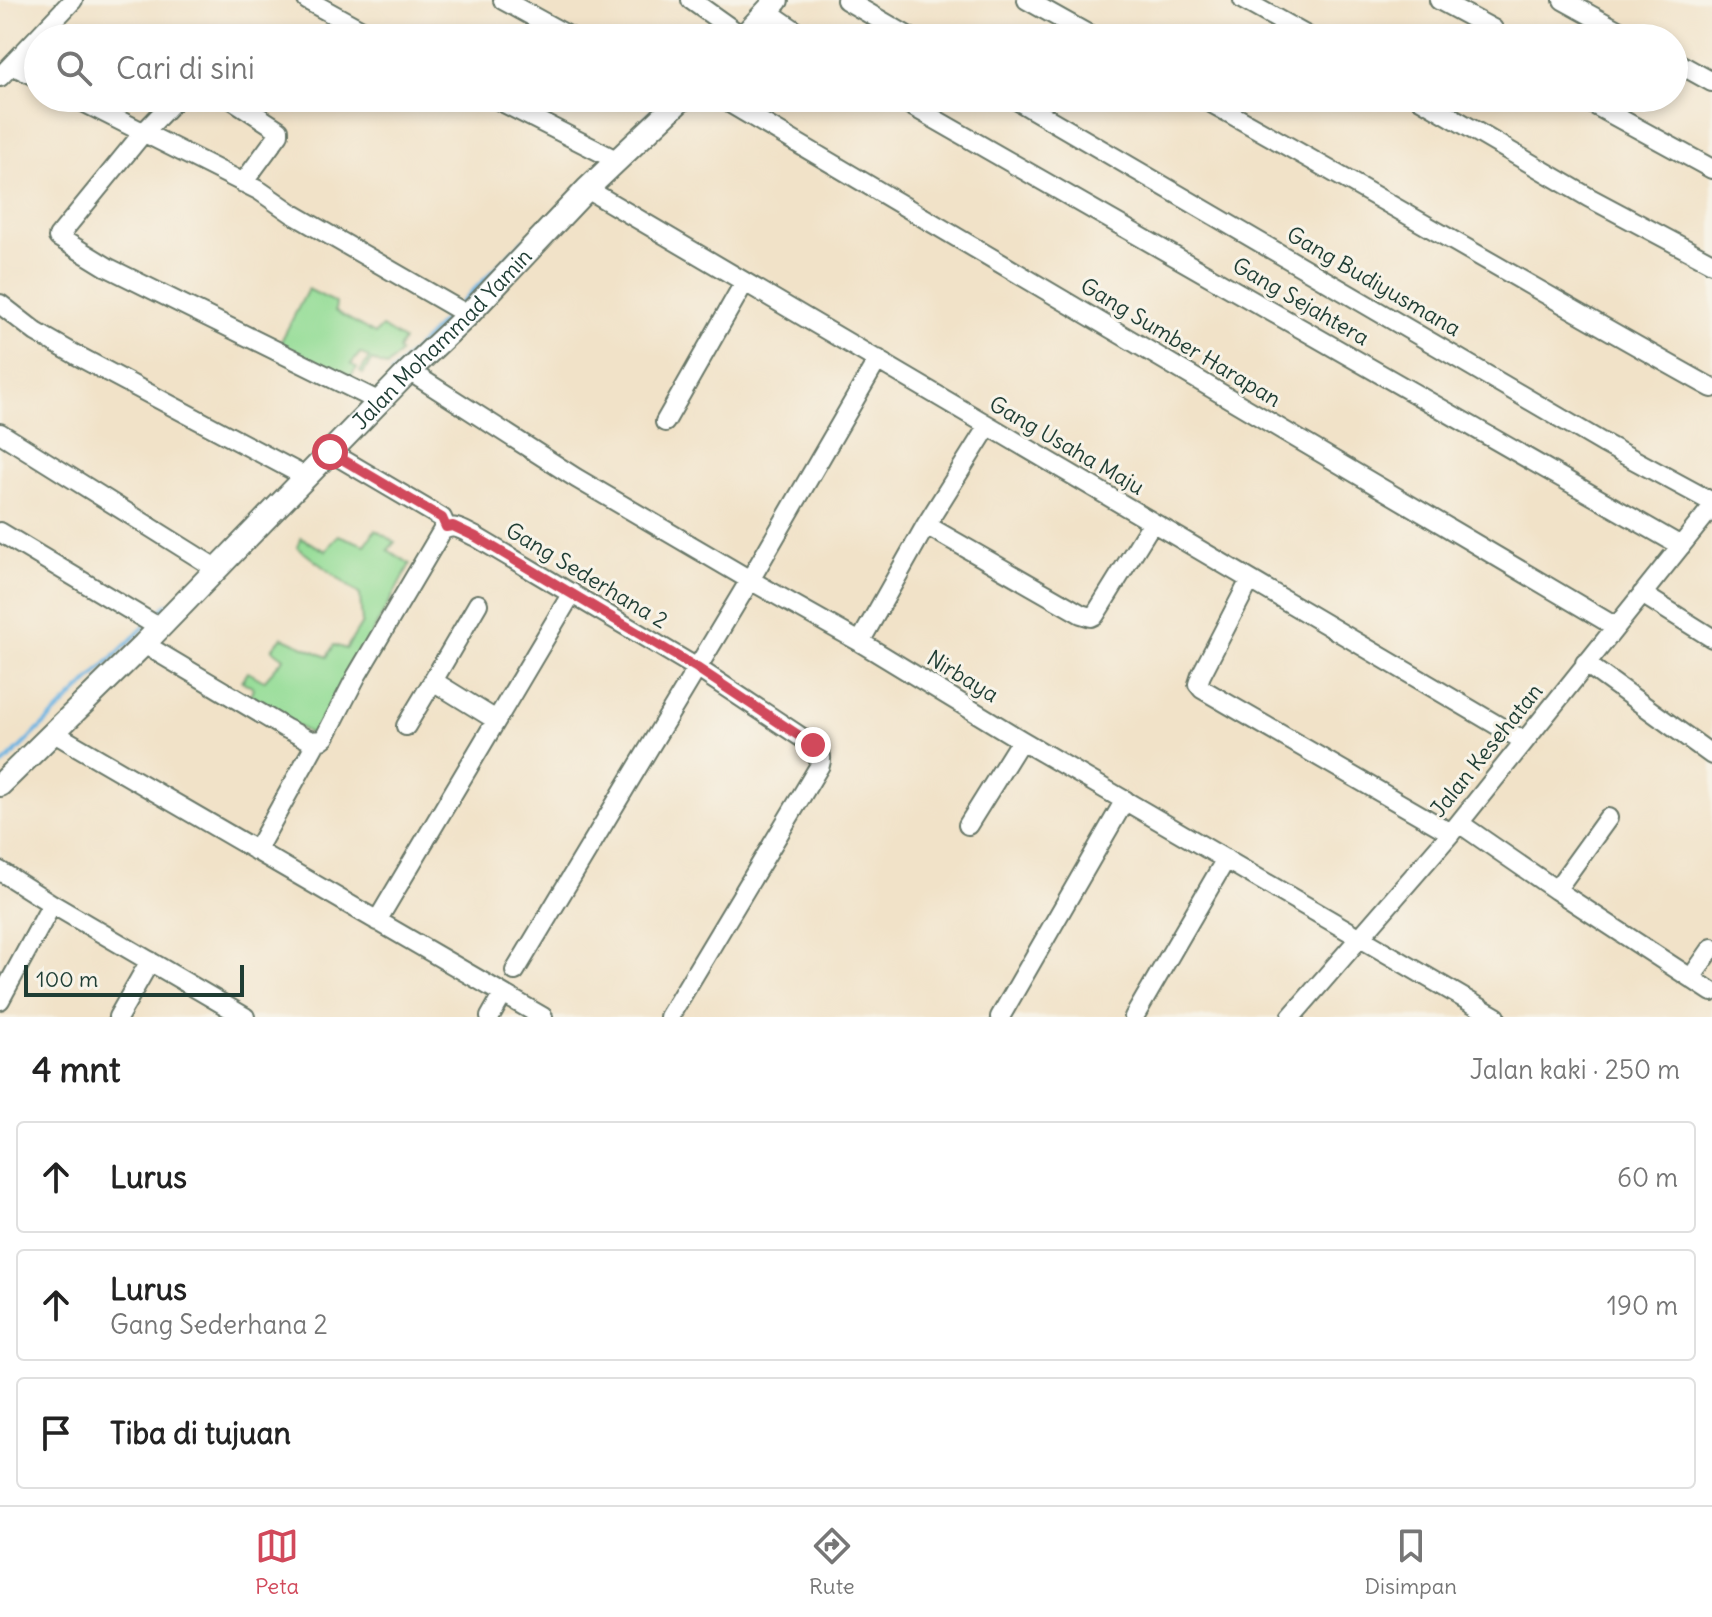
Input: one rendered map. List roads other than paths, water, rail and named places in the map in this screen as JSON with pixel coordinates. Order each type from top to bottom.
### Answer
[{"type":"street","points":[[50,24],[73,0]]},
{"type":"street","points":[[307,0],[351,24]]},
{"type":"street","points":[[503,0],[547,24]]},
{"type":"street","points":[[691,0],[724,24]]},
{"type":"street","points":[[846,0],[887,24]]},
{"type":"street","points":[[1027,0],[1070,24]]},
{"type":"street","points":[[1243,0],[1286,24]]},
{"type":"street","points":[[1439,0],[1484,24]]},
{"type":"street","points":[[1563,0],[1607,24]]},
{"type":"street","points":[[756,24],[772,6],[791,24]]},
{"type":"street","points":[[6,71],[24,52]]},
{"type":"street","points":[[1688,69],[1712,82]]},
{"type":"street","points":[[102,112],[243,183],[468,315]]},
{"type":"street","points":[[163,112],[58,237],[107,267],[380,402]]},
{"type":"street","points":[[243,183],[279,134],[279,130],[251,112]]},
{"type":"street","points":[[522,112],[618,161]]},
{"type":"street","name":"Jalan Mohammad Yamin","points":[[0,785],[160,628],[409,371],[468,315],[587,189],[668,112]]},
{"type":"street","name":"Gang Sumber Harapan","points":[[745,112],[1616,627]]},
{"type":"street","name":"Gang Sejahtera","points":[[922,112],[1681,546]]},
{"type":"street","name":"Gang Budiyusmana","points":[[1037,112],[1712,505]]},
{"type":"street","points":[[1227,112],[1712,388]]},
{"type":"street","points":[[1443,112],[1588,197],[1712,263]]},
{"type":"street","points":[[1608,112],[1712,169]]},
{"type":"street","name":"Gang Usaha Maju","points":[[587,189],[1524,741]]},
{"type":"street","points":[[665,422],[744,283]]},
{"type":"street","points":[[1,307],[76,355],[306,477]]},
{"type":"street","points":[[515,971],[750,580],[878,359]]},
{"type":"street","name":"Nirbaya","points":[[409,371],[576,478],[1496,1017]]},
{"type":"street","points":[[860,642],[926,525],[988,426]]},
{"type":"street","points":[[0,433],[217,568]]},
{"type":"street","name":"Gang Sederhana 2","points":[[330,452],[442,518],[446,527],[453,526],[476,537],[697,668],[821,752],[820,765],[669,1017]]},
{"type":"street","name":"Jalan Kesehatan","points":[[1291,1017],[1455,828],[1712,505]]},
{"type":"street","points":[[926,525],[1091,617],[1152,523]]},
{"type":"street","points":[[144,644],[285,728],[317,741],[325,737],[357,675],[446,527]]},
{"type":"street","points":[[0,532],[160,628]]},
{"type":"street","points":[[1250,580],[1201,675],[1198,684],[1202,689],[1455,828],[1712,992]]},
{"type":"street","points":[[377,921],[572,593]]},
{"type":"street","points":[[1642,594],[1712,638]]},
{"type":"street","points":[[406,726],[478,604]]},
{"type":"street","points":[[1585,663],[1712,755]]},
{"type":"street","points":[[433,681],[496,720]]},
{"type":"street","points":[[54,733],[543,1017]]},
{"type":"street","points":[[968,825],[1021,740]]},
{"type":"street","points":[[256,851],[317,741]]},
{"type":"street","points":[[1000,1017],[1125,800]]},
{"type":"street","points":[[1556,890],[1608,818]]},
{"type":"street","points":[[1134,1017],[1226,859]]},
{"type":"street","points":[[0,871],[245,1017]]},
{"type":"street","points":[[0,1000],[52,904]]},
{"type":"street","points":[[1691,978],[1712,948]]},
{"type":"street","points":[[118,1017],[150,961]]},
{"type":"street","points":[[490,1017],[503,994]]},
{"type":"waterway","points":[[739,24],[758,5]]},
{"type":"waterway","points":[[636,128],[651,112]]},
{"type":"waterway","points":[[461,303],[525,239]]},
{"type":"waterway","points":[[391,374],[452,312]]},
{"type":"waterway","points":[[153,618],[167,604]]},
{"type":"waterway","points":[[0,767],[144,627]]}]
